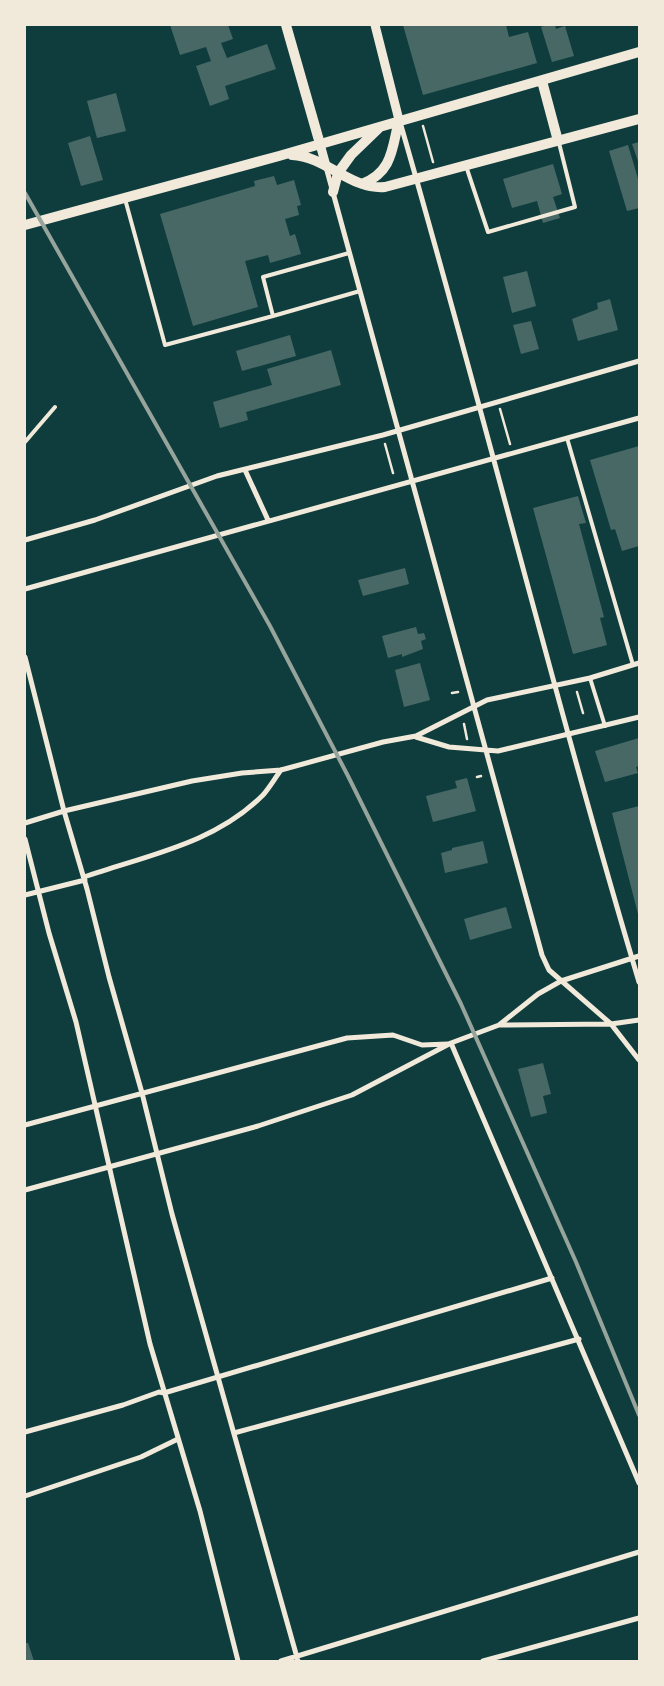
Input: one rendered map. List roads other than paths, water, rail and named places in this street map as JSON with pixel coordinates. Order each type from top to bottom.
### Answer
[{"type":"main road","points":[[286,25],[320,144]]},
{"type":"main road","points":[[25,225],[278,156],[639,52]]},
{"type":"main road","points":[[542,81],[558,141]]},
{"type":"main road","points":[[278,156],[305,155],[362,184],[373,188],[385,187],[639,119]]},
{"type":"main road","points":[[362,184],[374,180],[386,167],[400,120]]},
{"type":"main road","points":[[333,192],[338,173],[351,156],[381,125]]},
{"type":"street","points":[[375,25],[480,406],[567,735],[639,982]]},
{"type":"street","points":[[320,144],[542,956],[549,970],[610,1024],[639,1060]]},
{"type":"street","points":[[25,540],[95,520],[217,476],[398,430],[639,361]]},
{"type":"street","points":[[25,589],[187,542],[639,418]]},
{"type":"street","points":[[245,470],[268,520]]},
{"type":"street","points":[[25,656],[64,810],[142,1093],[217,1378],[298,1658]]},
{"type":"street","points":[[25,823],[64,810],[192,781],[242,773],[281,770],[383,742],[416,736],[487,700],[590,678],[636,664]]},
{"type":"street","points":[[416,736],[449,747],[498,751],[605,726],[639,716]]},
{"type":"street","points":[[25,895],[178,847],[209,834],[263,795],[281,770]]},
{"type":"street","points":[[25,838],[76,1022],[108,1169],[150,1344],[200,1511],[238,1661]]},
{"type":"street","points":[[25,1190],[108,1169],[258,1126],[352,1095],[451,1043],[499,1024],[538,994],[561,981],[639,956]]},
{"type":"street","points":[[499,1024],[610,1024],[639,1020]]},
{"type":"street","points":[[25,1125],[347,1038],[393,1035],[422,1044],[451,1043]]},
{"type":"street","points":[[451,1043],[639,1483]]},
{"type":"street","points":[[25,1432],[123,1405],[159,1392],[164,1393],[217,1378],[552,1278]]},
{"type":"street","points":[[234,1433],[579,1339]]},
{"type":"street","points":[[25,1496],[141,1457],[178,1439]]},
{"type":"street","points":[[281,1661],[298,1658],[639,1552]]},
{"type":"street","points":[[483,1661],[639,1618]]},
{"type":"lane","points":[[466,166],[488,232],[575,207],[558,141]]},
{"type":"lane","points":[[125,197],[165,345],[360,291]]},
{"type":"lane","points":[[273,316],[263,277],[350,253]]},
{"type":"lane","points":[[25,442],[55,407]]},
{"type":"lane","points":[[567,438],[636,664]]},
{"type":"lane","points":[[590,678],[605,726]]},
{"type":"railway","points":[[25,193],[270,626],[348,776],[461,1004],[576,1262],[639,1415]]}]
